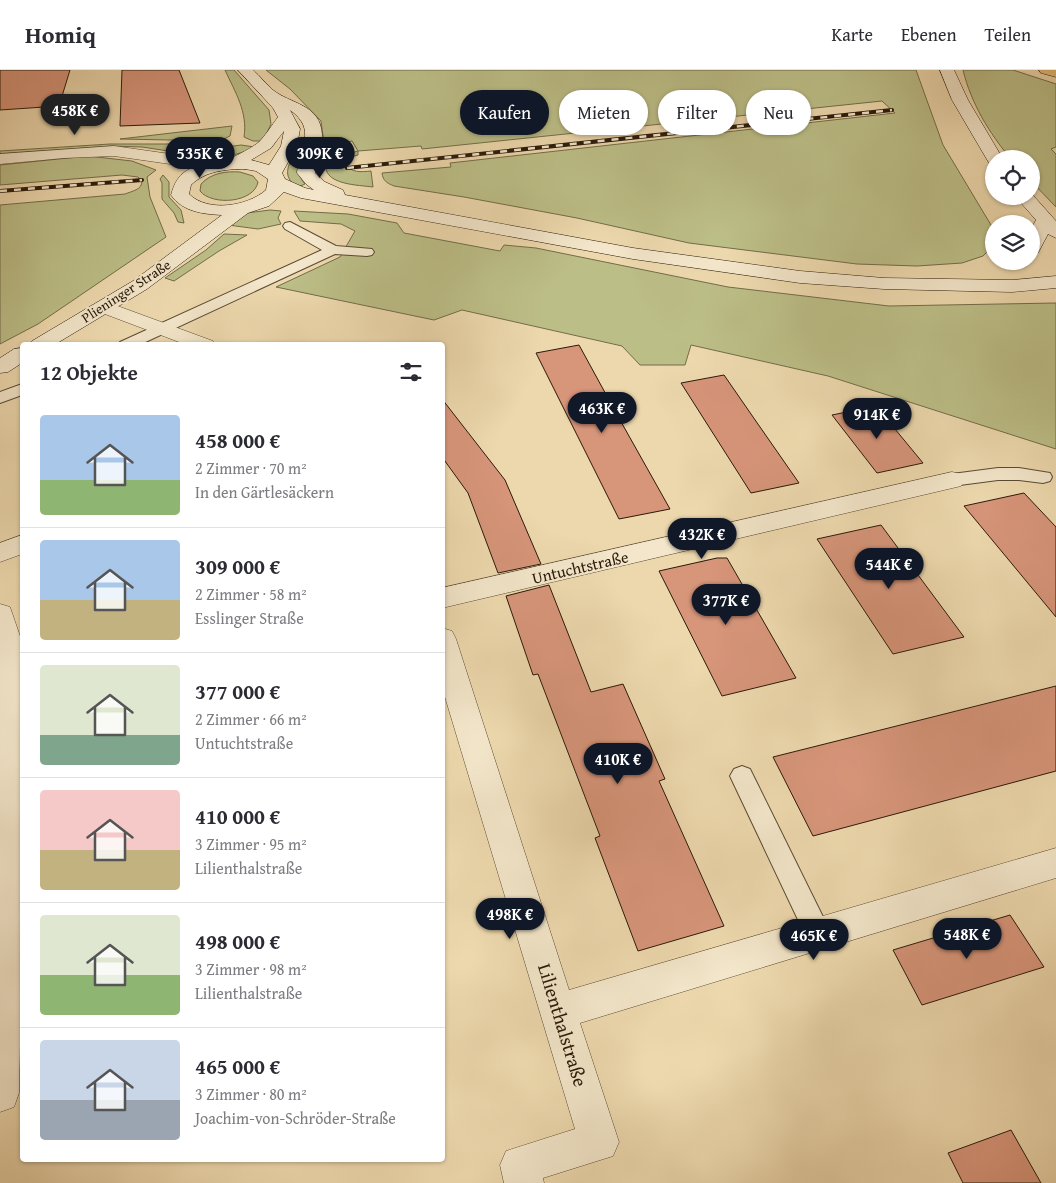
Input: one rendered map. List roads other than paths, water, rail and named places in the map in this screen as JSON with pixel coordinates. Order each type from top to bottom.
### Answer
[{"type":"highway","points":[[1046,70],[1056,73]]},
{"type":"main road","points":[[245,70],[271,95],[299,107],[309,118],[314,132],[306,167],[306,173],[310,180],[354,201]]},
{"type":"main road","points":[[948,72],[968,116],[989,150]]},
{"type":"main road","name":"Plieninger Straße","points":[[44,342],[140,285],[248,207],[272,196],[276,178],[290,146],[292,129],[280,106],[271,95]]},
{"type":"main road","points":[[285,118],[266,145],[225,165],[195,174],[187,180],[181,187],[180,194],[183,200],[191,206],[214,211],[248,207],[286,206],[396,208]]},
{"type":"main road","points":[[0,159],[93,151],[225,165],[256,166],[301,192],[575,242],[749,271],[883,285],[1025,286],[1056,282]]},
{"type":"main road","points":[[149,156],[187,180]]},
{"type":"main road","points":[[1032,205],[1050,226],[1040,239]]},
{"type":"main road","name":"Plieninger Straße","points":[[185,251],[193,222],[191,206]]},
{"type":"main road","points":[[974,285],[1008,270]]},
{"type":"main road","points":[[1040,270],[1056,275]]},
{"type":"main road","points":[[104,307],[198,342]]},
{"type":"main road","points":[[0,367],[20,355]]},
{"type":"main road","name":"Untuchtstraße","points":[[445,597],[952,480]]},
{"type":"main road","points":[[0,553],[20,545]]},
{"type":"main road","points":[[0,614],[13,656],[12,780],[0,1093]]},
{"type":"main road","name":"Lilienthalstraße","points":[[445,650],[599,1142],[520,1164],[524,1183]]},
{"type":"main road","points":[[558,1011],[1056,863]]},
{"type":"lane","points":[[290,226],[333,250],[367,252]]},
{"type":"lane","points":[[133,342],[333,250]]},
{"type":"lane","points":[[0,398],[20,390]]},
{"type":"lane","points":[[952,480],[1003,472],[1026,473],[1044,477]]},
{"type":"lane","points":[[742,776],[818,934]]},
{"type":"railway","points":[[347,168],[892,110]]},
{"type":"railway","points":[[0,191],[142,180]]}]
